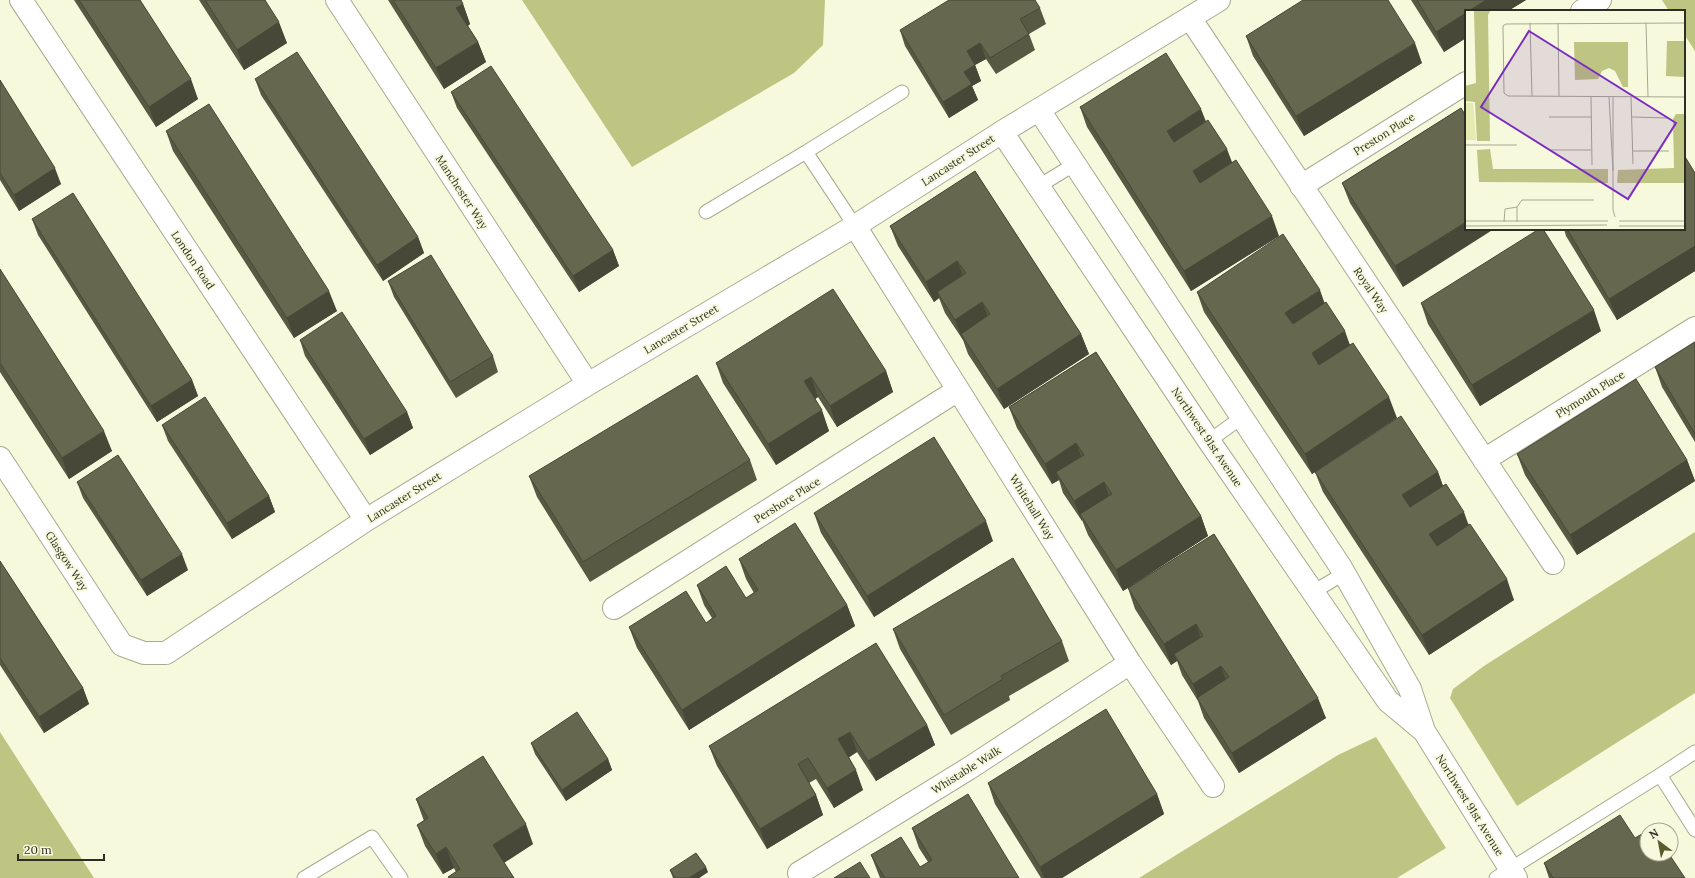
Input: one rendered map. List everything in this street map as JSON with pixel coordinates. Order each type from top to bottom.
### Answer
[{"type":"street","name":"London Road","points":[[21,0],[366,520]]},
{"type":"street","name":"Manchester Way","points":[[337,0],[588,384]]},
{"type":"street","name":"Lancaster Street","points":[[144,653],[166,653],[366,520],[588,384],[855,226],[1002,132],[1218,0]]},
{"type":"street","points":[[1584,10],[1600,0]]},
{"type":"street","name":"Royal Way","points":[[1190,18],[1553,562]]},
{"type":"street","name":"Preston Place","points":[[1301,186],[1465,84]]},
{"type":"street","name":"Northwest 91st Avenue","points":[[1039,110],[1344,573],[1410,689],[1424,731],[1508,875]]},
{"type":"street","name":"Northwest 91st Avenue","points":[[1002,132],[1388,701],[1424,731]]},
{"type":"street","name":"Whitehall Way","points":[[855,226],[1130,663],[1213,786]]},
{"type":"street","name":"Plymouth Place","points":[[1484,460],[1695,328]]},
{"type":"street","name":"Pershore Place","points":[[614,608],[958,390]]},
{"type":"street","name":"Glasgow Way","points":[[0,458],[122,645],[144,653]]},
{"type":"street","name":"Whistable Walk","points":[[799,873],[968,769],[1130,663]]},
{"type":"lane","points":[[706,212],[902,92]]},
{"type":"lane","points":[[806,152],[855,226]]},
{"type":"lane","points":[[1039,186],[1075,164]]},
{"type":"lane","points":[[1210,440],[1242,417]]},
{"type":"lane","points":[[1313,592],[1344,573]]},
{"type":"lane","points":[[1508,875],[1695,752]]},
{"type":"lane","points":[[1660,775],[1695,830]]},
{"type":"lane","points":[[304,878],[372,837],[401,878]]},
{"type":"shaded area","points":[[522,0],[825,0],[823,45],[794,73],[632,167]]},
{"type":"shaded area","points":[[1662,0],[1695,0],[1695,51],[1685,36],[1685,10],[1668,10]]},
{"type":"shaded area","points":[[1695,532],[1695,693],[1517,806],[1450,698],[1453,689],[1484,666]]},
{"type":"shaded area","points":[[0,732],[94,878],[0,878]]},
{"type":"shaded area","points":[[1376,737],[1446,848],[1397,878],[1139,878],[1338,755]]},
{"type":"building","points":[[79,0],[140,0],[191,79],[149,107]]},
{"type":"building","points":[[205,0],[265,0],[279,22],[237,50]]},
{"type":"building","points":[[393,0],[461,0],[463,4],[456,8],[478,42],[436,68]]},
{"type":"building","points":[[949,0],[1035,0],[1040,8],[1020,19],[1029,34],[990,58],[980,43],[967,51],[975,65],[964,72],[972,84],[943,102],[900,30]]},
{"type":"building","points":[[1303,0],[1388,0],[1415,43],[1296,116],[1246,36]]},
{"type":"building","points":[[1417,0],[1486,0],[1471,10],[1465,10],[1465,14],[1436,32]]},
{"type":"building","points":[[297,52],[418,237],[377,265],[255,79]]},
{"type":"building","points":[[1166,53],[1201,109],[1167,131],[1174,142],[1208,120],[1227,149],[1193,171],[1200,183],[1236,160],[1272,216],[1184,271],[1080,107]]},
{"type":"building","points":[[491,66],[613,250],[573,276],[451,92]]},
{"type":"building","points":[[0,80],[55,168],[14,195],[0,173]]},
{"type":"building","points":[[209,104],[329,291],[287,318],[166,131]]},
{"type":"building","points":[[1461,108],[1465,114],[1465,223],[1395,266],[1342,183]]},
{"type":"building","points":[[1685,157],[1695,173],[1695,246],[1609,299],[1568,230],[1685,230]]},
{"type":"building","points":[[975,171],[1081,334],[997,389],[961,334],[990,314],[982,302],[955,320],[937,292],[966,273],[957,261],[926,282],[890,226]]},
{"type":"building","points":[[73,193],[192,380],[151,406],[32,219]]},
{"type":"building","points":[[1537,230],[1544,230],[1594,310],[1472,385],[1421,303]]},
{"type":"building","points":[[1283,234],[1320,290],[1285,313],[1293,324],[1326,302],[1345,331],[1312,353],[1319,365],[1353,343],[1389,397],[1305,454],[1197,292]]},
{"type":"building","points":[[431,255],[493,356],[450,382],[388,281]]},
{"type":"building","points":[[0,269],[104,431],[62,458],[0,363]]},
{"type":"building","points":[[833,289],[886,371],[830,406],[811,377],[804,381],[822,410],[768,444],[716,363]]},
{"type":"building","points":[[342,312],[407,412],[364,439],[300,340]]},
{"type":"building","points":[[1695,342],[1695,434],[1655,367]]},
{"type":"building","points":[[1096,352],[1201,516],[1116,570],[1080,514],[1112,494],[1104,482],[1074,501],[1056,472],[1084,455],[1076,443],[1045,464],[1009,407]]},
{"type":"building","points":[[697,375],[750,460],[583,562],[529,476]]},
{"type":"building","points":[[1636,379],[1687,460],[1570,535],[1517,454]]},
{"type":"building","points":[[205,397],[269,496],[227,523],[162,425]]},
{"type":"building","points":[[1401,416],[1438,472],[1402,495],[1410,507],[1446,484],[1464,512],[1429,534],[1437,546],[1470,524],[1507,579],[1422,635],[1315,472]]},
{"type":"building","points":[[934,437],[986,521],[867,596],[814,513]]},
{"type":"building","points":[[118,455],[182,554],[141,580],[77,482]]},
{"type":"building","points":[[795,523],[847,605],[682,710],[629,627],[686,591],[706,623],[716,616],[697,585],[726,566],[746,598],[758,590],[739,559]]},
{"type":"building","points":[[1214,534],[1318,698],[1232,753],[1197,698],[1229,677],[1221,666],[1193,684],[1174,654],[1203,636],[1196,624],[1164,644],[1128,588]]},
{"type":"building","points":[[1013,558],[1062,641],[1001,676],[1003,679],[944,715],[893,629]]},
{"type":"building","points":[[0,561],[83,688],[39,717],[0,658]]},
{"type":"building","points":[[876,643],[927,725],[868,761],[850,732],[838,739],[856,770],[827,788],[808,758],[798,764],[816,795],[760,829],[709,746]]},
{"type":"building","points":[[1106,709],[1157,794],[1040,867],[988,783]]},
{"type":"building","points":[[577,712],[608,759],[562,790],[531,743]]},
{"type":"building","points":[[483,756],[526,824],[493,845],[514,878],[449,878],[448,877],[460,869],[446,847],[436,854],[417,825],[428,818],[416,799]]},
{"type":"building","points":[[968,794],[1019,878],[885,878],[871,855],[901,837],[920,867],[932,860],[912,828]]},
{"type":"building","points":[[1620,815],[1635,838],[1639,836],[1639,862],[1674,862],[1685,878],[1553,878],[1544,863]]},
{"type":"building","points":[[696,853],[706,867],[689,878],[675,878],[670,870]]},
{"type":"building","points":[[860,862],[870,878],[834,878]]}]
